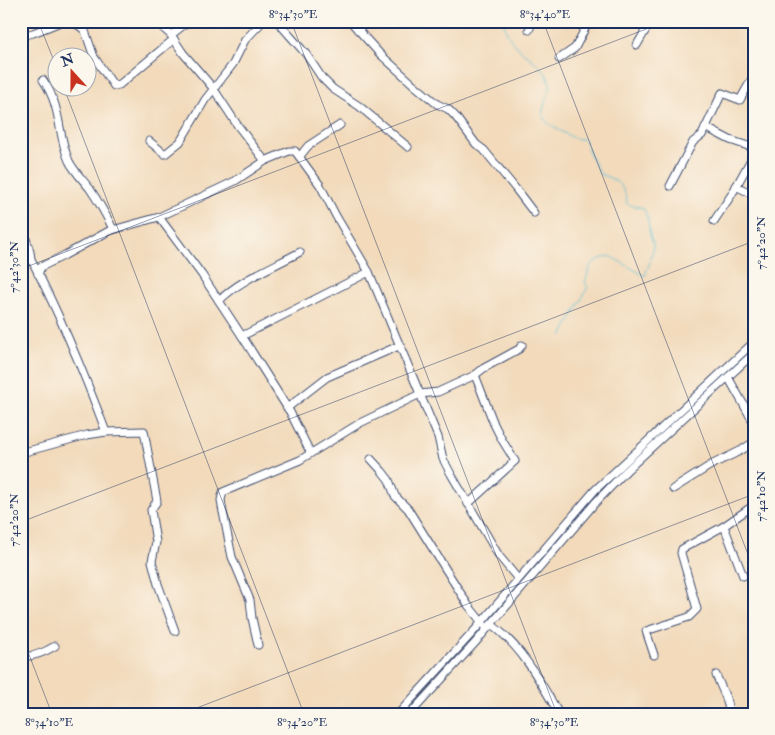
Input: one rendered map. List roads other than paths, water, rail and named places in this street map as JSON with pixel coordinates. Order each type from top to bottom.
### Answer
[{"type":"street","points":[[21,36],[63,21]]},
{"type":"street","points":[[72,21],[85,32],[94,57],[114,86],[119,85],[189,21]]},
{"type":"street","points":[[155,21],[173,37],[214,88],[238,126],[266,161]]},
{"type":"street","points":[[149,141],[165,154],[180,142],[214,88],[233,64],[245,40],[263,21]]},
{"type":"street","points":[[277,21],[306,54],[322,78],[333,90],[359,106],[408,147]]},
{"type":"street","points":[[350,21],[380,54],[437,104],[448,109],[455,116],[476,144],[484,150],[516,188],[534,213]]},
{"type":"street","points":[[358,30],[367,21]]},
{"type":"street","points":[[528,30],[534,21]]},
{"type":"street","points":[[559,59],[577,46],[589,21]]},
{"type":"street","points":[[637,45],[651,21]]},
{"type":"street","points":[[749,21],[754,24]]},
{"type":"street","points":[[670,186],[692,142],[702,135],[722,93],[740,100],[754,76]]},
{"type":"street","points":[[43,80],[49,89],[58,112],[62,136],[70,163],[102,206],[113,229]]},
{"type":"street","points":[[300,156],[308,146],[340,124]]},
{"type":"street","points":[[705,127],[730,140],[754,148]]},
{"type":"street","points":[[36,266],[113,229],[158,217],[235,180],[266,161],[294,150],[320,185],[369,272],[438,437],[443,459],[504,564],[518,579]]},
{"type":"street","points":[[714,221],[754,154]]},
{"type":"street","points":[[736,186],[754,195]]},
{"type":"street","points":[[158,217],[202,275],[242,336],[287,408],[310,452]]},
{"type":"street","points":[[21,222],[30,252],[79,362],[106,432]]},
{"type":"street","points":[[219,301],[237,287],[300,252]]},
{"type":"street","points":[[23,256],[36,266]]},
{"type":"street","points":[[242,336],[369,272]]},
{"type":"street","points":[[410,714],[595,503],[728,377],[750,353],[754,342]]},
{"type":"street","points":[[258,645],[250,600],[232,557],[222,507],[222,496],[226,490],[295,462],[360,423],[420,394],[438,392],[475,375],[484,368],[519,350],[522,345]]},
{"type":"street","points":[[287,408],[327,377],[401,346]]},
{"type":"street","points":[[398,714],[482,622],[595,490],[750,353]]},
{"type":"street","points":[[468,504],[515,460],[494,424],[475,375]]},
{"type":"street","points":[[728,377],[754,423]]},
{"type":"street","points":[[21,453],[87,435],[106,432],[144,431],[158,501],[151,510],[156,542],[152,561],[175,631]]},
{"type":"street","points":[[673,489],[711,464],[754,442]]},
{"type":"street","points":[[371,459],[386,476],[395,496],[408,509],[468,606],[482,622],[504,634],[524,658],[544,687],[559,714]]},
{"type":"street","points":[[654,656],[646,631],[689,617],[696,609],[681,553],[682,549],[724,526],[754,505]]},
{"type":"street","points":[[724,526],[743,576]]},
{"type":"street","points":[[21,656],[26,657],[39,654],[55,646]]},
{"type":"street","points":[[716,675],[726,698],[730,714]]},
{"type":"street","points":[[416,707],[422,714]]},
{"type":"waterway","points":[[504,21],[511,40],[537,63],[548,78],[550,90],[544,107],[543,117],[556,128],[574,138],[584,139],[600,174],[611,178],[622,187],[627,204],[643,208],[645,211],[653,243],[652,256],[645,276],[610,256],[592,264],[585,283],[588,287],[562,336]]}]
